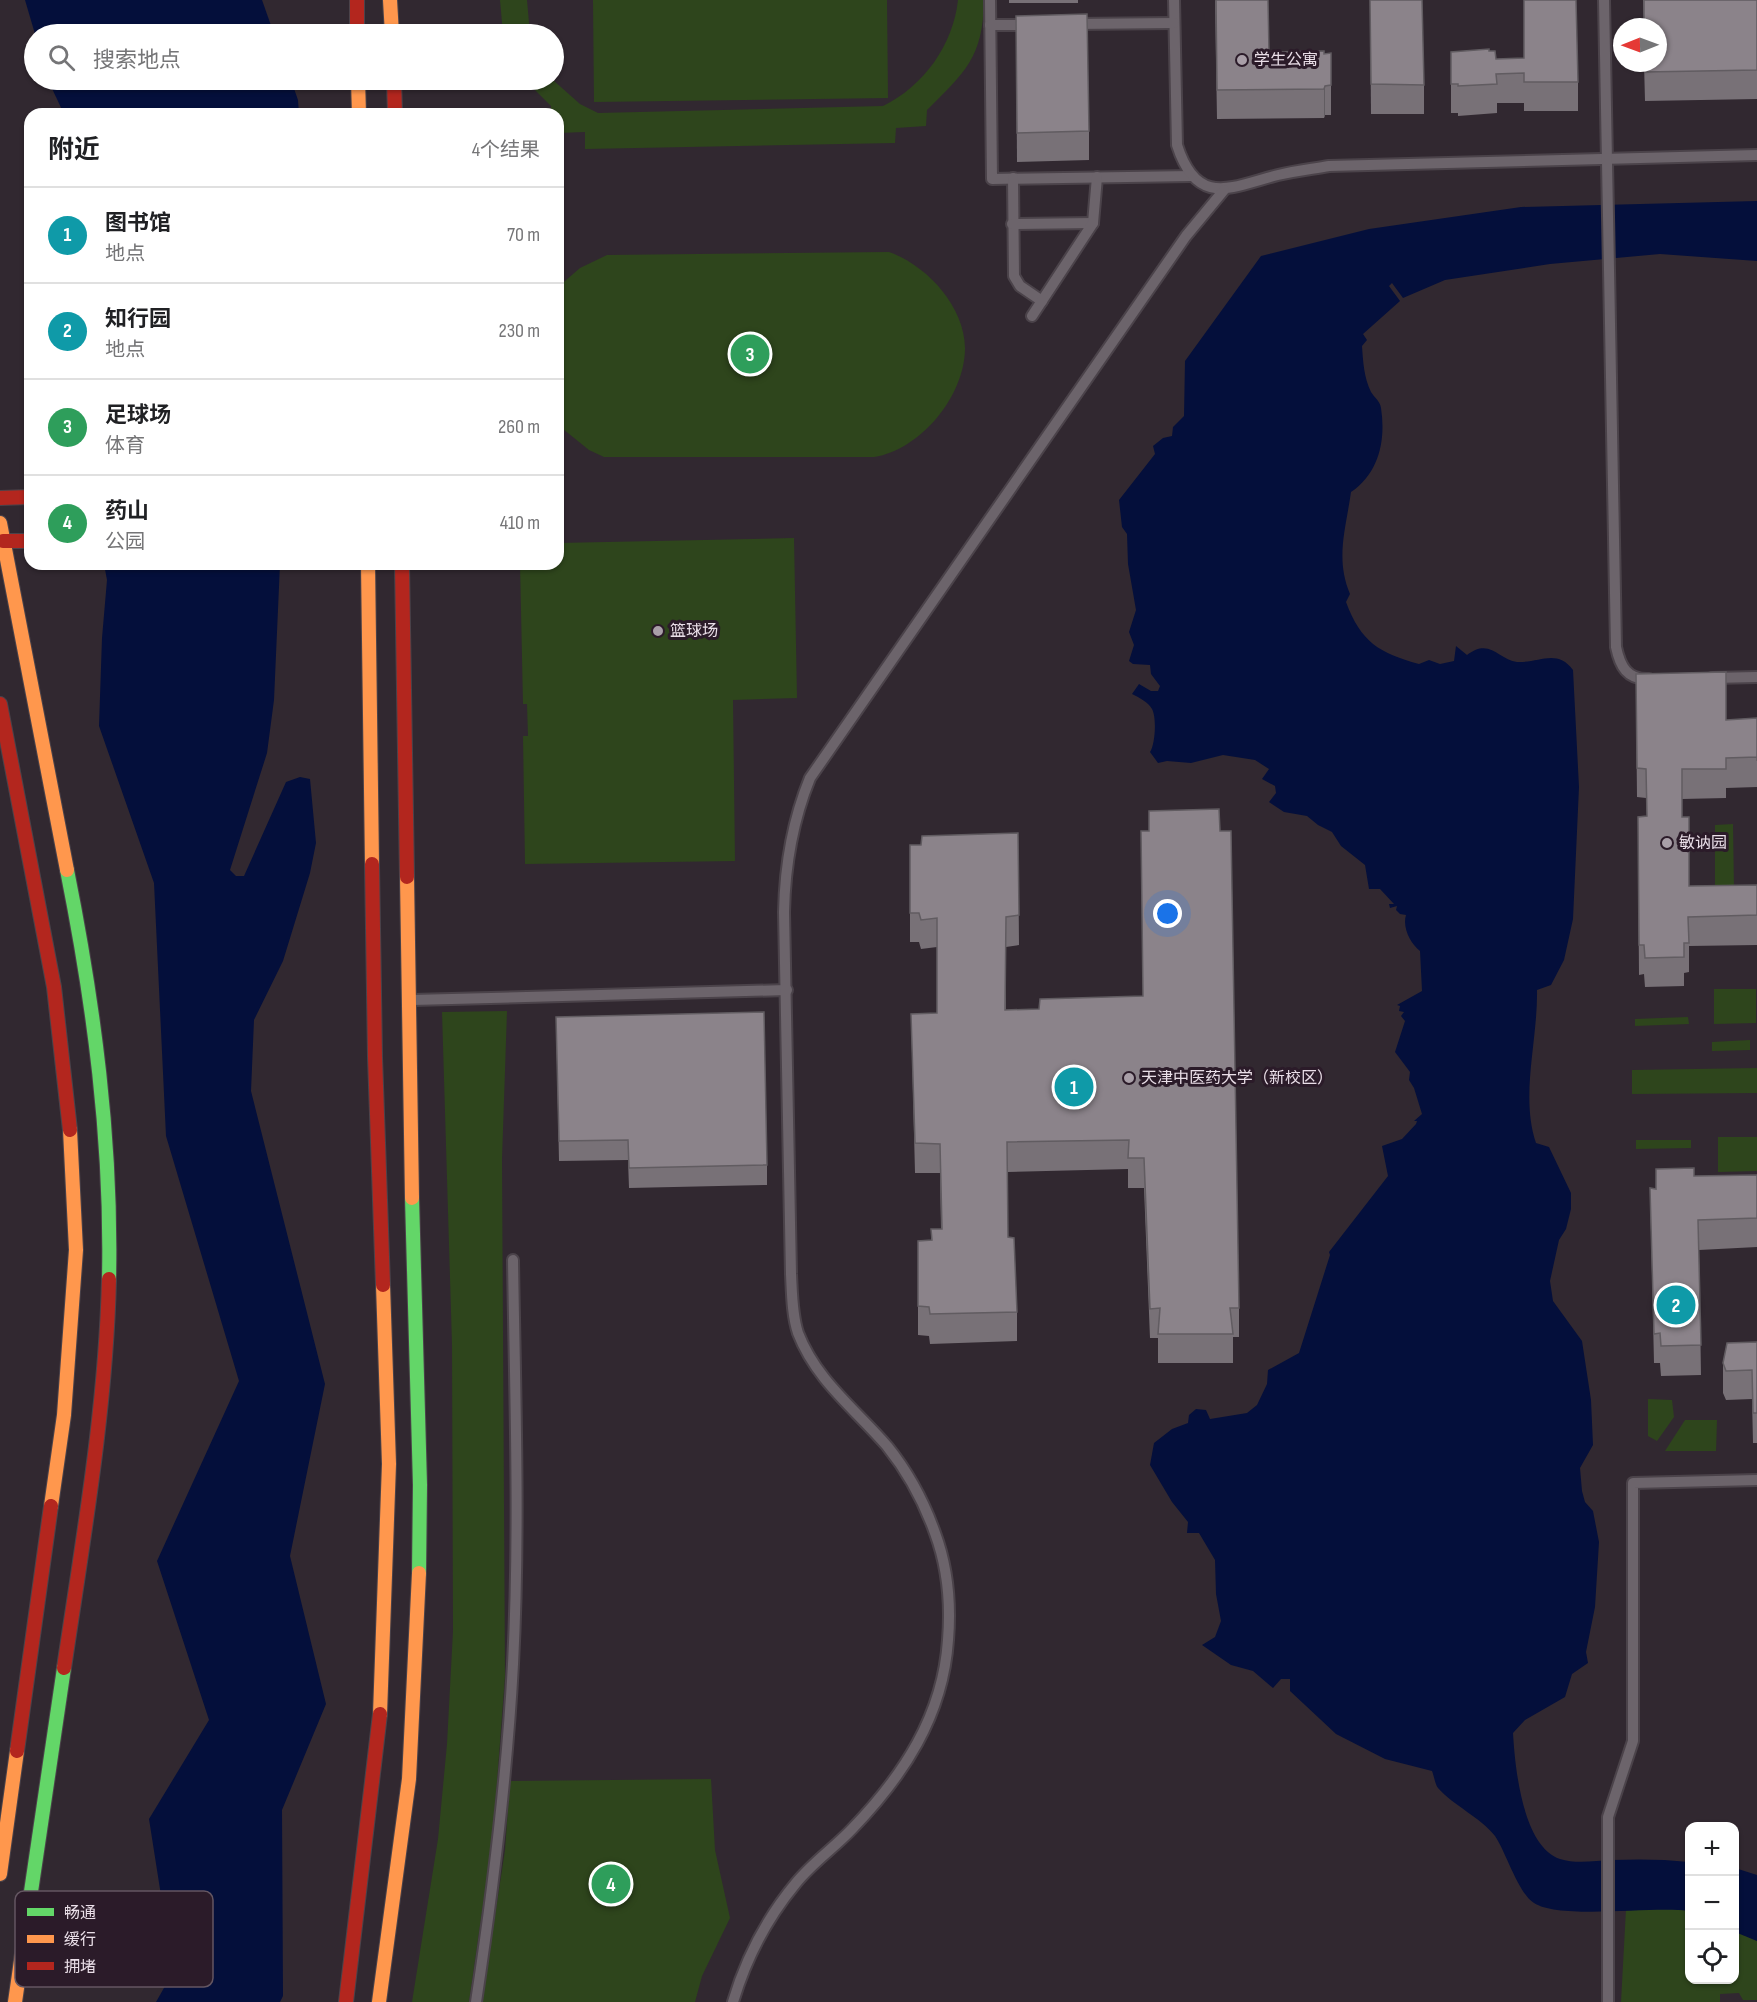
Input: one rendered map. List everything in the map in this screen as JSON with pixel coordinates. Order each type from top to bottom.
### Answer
[{"type":"main road","points":[[357,0],[357,24]]},
{"type":"main road","points":[[390,0],[391,24]]},
{"type":"main road","points":[[358,90],[359,108]]},
{"type":"main road","points":[[394,90],[395,108]]},
{"type":"main road","points":[[0,498],[24,497]]},
{"type":"main road","points":[[0,522],[89,982],[104,1105],[110,1223],[108,1323],[94,1459],[32,1891]]},
{"type":"main road","points":[[3,541],[24,541]]},
{"type":"main road","points":[[369,570],[375,1045],[389,1464]]},
{"type":"main road","points":[[379,2002],[409,1779],[417,1645],[420,1485],[412,1184],[402,570]]},
{"type":"main road","points":[[0,704],[54,987],[70,1132],[76,1250],[64,1415],[0,1874]]},
{"type":"main road","points":[[401,1312],[412,1184]]},
{"type":"main road","points":[[70,1331],[81,1389]]},
{"type":"main road","points":[[347,2002],[382,1695],[389,1464],[399,1335]]},
{"type":"main road","points":[[85,1412],[94,1459]]},
{"type":"main road","points":[[15,2002],[17,1987]]},
{"type":"lane","points":[[990,0],[992,179],[1192,176]]},
{"type":"lane","points":[[1174,0],[1178,145],[1192,176],[1208,186],[1224,190],[1288,173],[1329,166],[1757,155]]},
{"type":"lane","points":[[1604,0],[1616,647],[1619,662],[1626,672],[1637,680],[1659,679]]},
{"type":"lane","points":[[1059,24],[1174,22]]},
{"type":"lane","points":[[990,25],[1036,24]]},
{"type":"lane","points":[[1032,316],[1093,223],[1097,177]]},
{"type":"lane","points":[[1012,178],[1014,276],[1020,286],[1042,301]]},
{"type":"lane","points":[[733,2002],[757,1941],[783,1900],[820,1857],[874,1805],[896,1779],[918,1747],[941,1686],[950,1621],[943,1557],[916,1490],[886,1445],[826,1381],[808,1356],[797,1330],[791,1274],[785,878],[797,809],[810,778],[1186,236],[1224,190]]},
{"type":"lane","points":[[1012,224],[1093,223]]},
{"type":"lane","points":[[1702,678],[1757,677]]},
{"type":"lane","points":[[409,1000],[787,990]]},
{"type":"lane","points":[[476,2002],[500,1832],[513,1664],[518,1474],[513,1260]]},
{"type":"lane","points":[[1608,2002],[1608,1817],[1633,1741],[1633,1483],[1757,1480]]},
{"type":"green space","points":[[500,0],[527,0],[529,24],[502,24]]},
{"type":"green space","points":[[593,0],[887,0],[888,98],[594,102]]},
{"type":"green space","points":[[958,0],[984,0],[980,36],[969,62],[952,85],[927,110],[926,126],[896,128],[895,143],[585,149],[585,132],[564,133],[564,108],[551,108],[535,90],[564,90],[580,104],[598,113],[883,106],[898,98],[923,76],[943,48],[955,17]]},
{"type":"green space","points":[[889,252],[916,266],[929,277],[950,302],[958,317],[965,348],[963,366],[957,384],[937,418],[923,432],[908,444],[874,457],[604,457],[589,450],[564,430],[564,282],[580,268],[607,255]]},
{"type":"green space","points":[[794,538],[797,698],[733,700],[735,861],[525,864],[523,736],[528,736],[527,704],[523,704],[520,570],[564,570],[564,543]]},
{"type":"green space","points":[[1733,824],[1734,891],[1715,892],[1715,825]]},
{"type":"green space","points":[[1714,989],[1756,989],[1756,1023],[1714,1024]]},
{"type":"green space","points":[[507,1011],[502,1159],[505,1676],[493,1835],[469,2002],[412,2002],[438,1839],[447,1744],[453,1631],[452,1344],[442,1012]]},
{"type":"green space","points":[[1688,1017],[1689,1024],[1635,1026],[1635,1019]]},
{"type":"green space","points":[[1750,1040],[1750,1050],[1712,1051],[1712,1042]]},
{"type":"green space","points":[[1757,1068],[1757,1093],[1632,1094],[1632,1070]]},
{"type":"green space","points":[[1718,1137],[1757,1137],[1757,1171],[1718,1172]]},
{"type":"green space","points":[[1636,1140],[1691,1140],[1691,1148],[1636,1149]]},
{"type":"green space","points":[[1648,1399],[1672,1400],[1674,1417],[1657,1441],[1648,1436]]},
{"type":"green space","points":[[1685,1420],[1717,1420],[1716,1451],[1665,1451]]},
{"type":"green space","points":[[711,1779],[715,1850],[730,1918],[702,1976],[695,2002],[482,2002],[505,1850],[510,1781]]},
{"type":"green space","points":[[1665,1908],[1685,1910],[1685,1984],[1739,1984],[1739,1933],[1757,1941],[1757,2000],[1743,2000],[1739,1993],[1720,1994],[1720,2002],[1621,2002],[1626,1909]]},
{"type":"shaded area","points":[[25,0],[262,0],[270,24],[32,24]]},
{"type":"shaded area","points":[[53,90],[294,90],[299,108],[61,108]]},
{"type":"shaded area","points":[[1757,201],[1757,261],[1660,254],[1550,264],[1445,280],[1403,298],[1392,283],[1389,286],[1400,301],[1363,334],[1367,340],[1362,346],[1365,375],[1371,392],[1380,406],[1381,444],[1374,466],[1361,484],[1351,492],[1342,556],[1350,594],[1346,602],[1358,627],[1373,644],[1382,650],[1419,664],[1429,660],[1440,664],[1454,661],[1456,646],[1467,655],[1482,648],[1517,662],[1554,658],[1567,663],[1573,670],[1579,787],[1573,919],[1564,960],[1551,985],[1537,990],[1530,1106],[1531,1125],[1536,1143],[1549,1147],[1571,1193],[1571,1209],[1566,1229],[1559,1240],[1550,1281],[1553,1301],[1582,1341],[1591,1400],[1593,1445],[1580,1468],[1582,1491],[1585,1502],[1593,1511],[1599,1542],[1595,1607],[1586,1652],[1588,1663],[1572,1674],[1565,1697],[1525,1720],[1513,1733],[1514,1747],[1523,1804],[1537,1838],[1547,1851],[1560,1859],[1585,1862],[1640,1859],[1685,1862],[1685,1911],[1564,1911],[1534,1903],[1523,1891],[1495,1836],[1438,1788],[1432,1771],[1385,1759],[1336,1734],[1290,1691],[1290,1679],[1281,1679],[1273,1688],[1253,1671],[1231,1665],[1202,1645],[1215,1637],[1221,1621],[1216,1594],[1215,1560],[1199,1533],[1187,1533],[1188,1522],[1172,1502],[1150,1465],[1154,1443],[1172,1429],[1188,1423],[1189,1415],[1196,1409],[1206,1410],[1210,1419],[1247,1413],[1257,1405],[1267,1384],[1268,1370],[1299,1353],[1330,1255],[1329,1252],[1388,1176],[1382,1146],[1402,1139],[1416,1124],[1417,1121],[1414,1121],[1422,1114],[1414,1088],[1409,1080],[1410,1072],[1395,1052],[1405,1021],[1401,1016],[1404,1012],[1399,1011],[1400,1006],[1397,1005],[1422,991],[1420,951],[1408,935],[1405,925],[1406,915],[1396,910],[1397,906],[1390,908],[1389,904],[1394,904],[1380,889],[1369,889],[1365,865],[1341,846],[1332,832],[1307,816],[1284,812],[1269,802],[1276,793],[1275,786],[1262,779],[1269,769],[1255,760],[1223,755],[1191,763],[1167,761],[1158,763],[1150,752],[1155,731],[1154,713],[1146,702],[1132,694],[1139,684],[1151,691],[1158,691],[1160,686],[1151,674],[1150,665],[1133,664],[1129,661],[1134,645],[1129,632],[1136,610],[1128,564],[1127,534],[1122,527],[1119,500],[1155,454],[1153,446],[1163,438],[1172,436],[1173,427],[1184,416],[1185,361],[1261,256],[1369,229],[1521,207]]},
{"type":"shaded area","points":[[105,570],[280,570],[274,700],[267,753],[230,870],[236,876],[244,876],[286,782],[300,777],[310,779],[316,843],[310,873],[283,961],[254,1020],[251,1091],[325,1384],[290,1556],[326,1704],[282,1810],[283,1996],[280,2002],[156,2002],[164,1987],[213,1987],[213,1891],[160,1891],[149,1819],[209,1720],[157,1561],[239,1381],[166,1136],[154,883],[99,726],[102,638],[107,580]]},
{"type":"shaded area","points":[[1739,1869],[1757,1875],[1757,1941],[1739,1934]]},
{"type":"building","name":"学生公寓","points":[[1216,0],[1268,0],[1269,52],[1324,51],[1324,54],[1331,53],[1331,85],[1325,86],[1324,89],[1217,90]]},
{"type":"building","points":[[1370,0],[1422,0],[1424,85],[1371,84]]},
{"type":"building","points":[[1524,0],[1576,0],[1578,82],[1524,82],[1524,73],[1496,74],[1497,84],[1458,86],[1458,84],[1451,84],[1451,52],[1489,49],[1489,51],[1495,51],[1496,59],[1524,58]]},
{"type":"building","points":[[1644,0],[1757,0],[1757,70],[1667,72],[1667,18],[1644,18]]},
{"type":"building","points":[[1087,14],[1089,131],[1017,133],[1016,16]]},
{"type":"building","name":"敏讷园","points":[[1726,672],[1726,720],[1757,718],[1757,757],[1726,758],[1726,769],[1682,769],[1682,817],[1689,817],[1689,886],[1757,885],[1757,915],[1688,917],[1689,943],[1684,943],[1684,957],[1645,958],[1644,945],[1639,945],[1638,817],[1647,816],[1646,769],[1637,768],[1636,674]]},
{"type":"building","points":[[1219,809],[1220,831],[1231,831],[1239,1308],[1230,1308],[1233,1334],[1158,1334],[1160,1308],[1150,1309],[1144,1158],[1128,1158],[1129,1140],[1007,1142],[1008,1237],[1014,1238],[1017,1312],[930,1314],[929,1307],[918,1306],[918,1241],[932,1240],[931,1229],[942,1229],[940,1144],[915,1143],[911,1014],[937,1013],[937,918],[921,920],[919,913],[910,913],[910,845],[921,845],[922,836],[1018,833],[1019,915],[1006,917],[1005,1010],[1039,1009],[1040,999],[1143,996],[1141,831],[1149,831],[1149,811]]},
{"type":"building","points":[[764,1012],[767,1165],[629,1168],[628,1140],[559,1141],[556,1017]]},
{"type":"building","points":[[1694,1168],[1694,1176],[1757,1175],[1757,1218],[1698,1220],[1701,1345],[1661,1346],[1660,1333],[1654,1334],[1650,1188],[1656,1189],[1656,1169]]},
{"type":"building","points":[[1757,1342],[1757,1413],[1753,1413],[1752,1370],[1726,1371],[1723,1363],[1727,1343]]},
{"type":"traffic: fast","points":[[67,870],[85,971],[99,1073],[108,1176],[109,1279]]},
{"type":"traffic: fast","points":[[412,1198],[420,1485],[419,1573]]},
{"type":"traffic: fast","points":[[31,1891],[64,1668]]},
{"type":"traffic: slow","points":[[390,0],[391,24]]},
{"type":"traffic: slow","points":[[358,90],[359,108]]},
{"type":"traffic: slow","points":[[0,523],[67,870]]},
{"type":"traffic: slow","points":[[368,570],[372,864]]},
{"type":"traffic: slow","points":[[407,877],[412,1198]]},
{"type":"traffic: slow","points":[[51,1506],[64,1415],[76,1250],[70,1130]]},
{"type":"traffic: slow","points":[[380,1714],[389,1464],[383,1285]]},
{"type":"traffic: slow","points":[[379,2002],[409,1779],[419,1573]]},
{"type":"traffic: slow","points":[[0,1874],[17,1751]]},
{"type":"traffic: slow","points":[[15,2002],[17,1987]]},
{"type":"traffic: jam","points":[[357,0],[357,24]]},
{"type":"traffic: jam","points":[[394,90],[395,108]]},
{"type":"traffic: jam","points":[[0,498],[24,497]]},
{"type":"traffic: jam","points":[[3,541],[24,541]]},
{"type":"traffic: jam","points":[[402,570],[407,877]]},
{"type":"traffic: jam","points":[[0,704],[54,987],[70,1130]]},
{"type":"traffic: jam","points":[[372,864],[375,1057],[383,1285]]},
{"type":"traffic: jam","points":[[64,1668],[98,1425],[109,1279]]},
{"type":"traffic: jam","points":[[17,1751],[51,1506]]},
{"type":"traffic: jam","points":[[346,2002],[380,1714]]},
{"type":"place","name":"学生公寓","points":[[1242,60]]},
{"type":"place","name":"足球场","points":[[750,354]]},
{"type":"place","name":"篮球场","points":[[658,631]]},
{"type":"place","name":"敏讷园","points":[[1667,843]]},
{"type":"place","name":"天津中医药大学（新校区）","points":[[1129,1078]]},
{"type":"place","name":"图书馆","points":[[1074,1087]]},
{"type":"place","name":"知行园","points":[[1676,1305]]},
{"type":"place","name":"药山","points":[[611,1884]]}]
